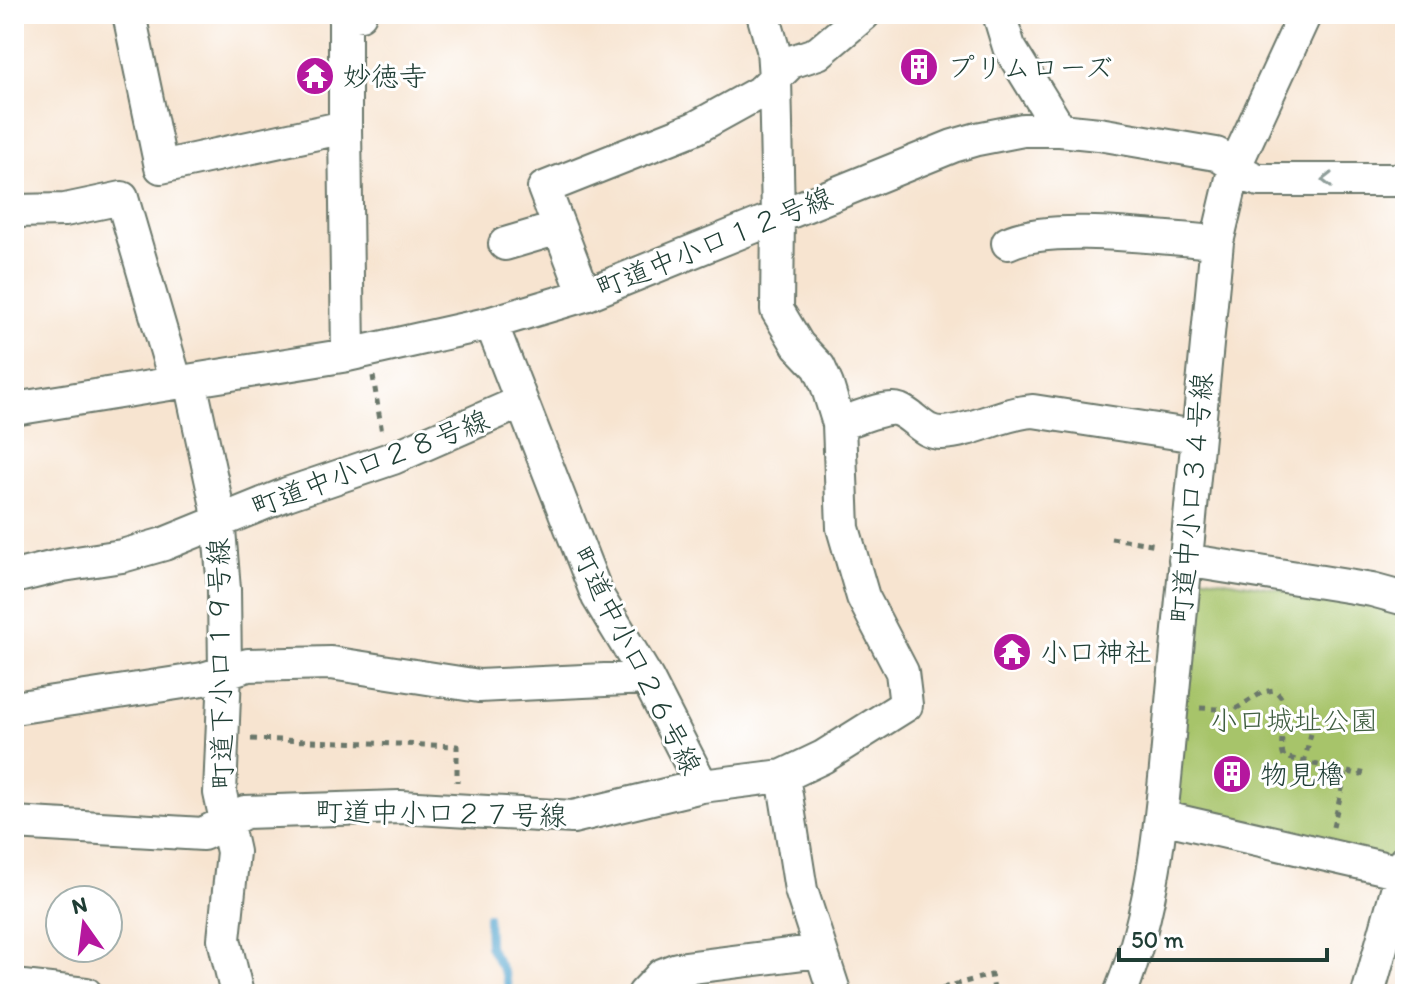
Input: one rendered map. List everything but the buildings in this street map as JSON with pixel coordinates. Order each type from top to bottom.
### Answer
[{"type":"street","points":[[129,14],[161,167],[345,127]]},
{"type":"street","points":[[359,353],[345,127],[345,17],[360,14]]},
{"type":"street","points":[[763,14],[773,49],[775,78],[777,310],[798,345],[819,367],[839,424],[888,408],[899,410],[926,430],[955,432],[1012,413],[1033,411],[1196,436]]},
{"type":"street","points":[[585,295],[544,188],[695,128],[762,91],[791,62],[818,53],[864,14]]},
{"type":"street","points":[[999,14],[1009,47],[1060,130]]},
{"type":"street","name":"町道中小口３４号線","points":[[1120,994],[1140,933],[1161,817],[1217,242],[1235,166],[1305,14]]},
{"type":"street","name":"町道中小口１２号線","points":[[14,409],[359,353],[491,323],[585,295],[953,146],[1023,130],[1099,134],[1216,154],[1248,177],[1259,180],[1405,180]]},
{"type":"street","name":"町道下小口１９号線","points":[[14,211],[65,210],[122,198],[183,382],[218,523],[224,589],[225,672],[220,793],[233,852],[224,939],[237,994]]},
{"type":"street","points":[[505,244],[559,228]]},
{"type":"street","points":[[1008,243],[1038,234],[1217,242]]},
{"type":"street","name":"町道中小口２６号線","points":[[491,323],[598,597],[647,678],[702,786],[783,776],[823,757],[906,705],[902,672],[863,597],[843,528],[839,424]]},
{"type":"street","name":"町道中小口２８号線","points":[[14,577],[139,551],[287,494],[386,461],[521,402]]},
{"type":"street","points":[[1186,555],[1405,599]]},
{"type":"street","points":[[14,708],[203,679],[248,665],[331,663],[479,686],[647,678]]},
{"type":"street","points":[[783,776],[794,854],[835,994]]},
{"type":"street","name":"町道中小口２７号線","points":[[14,823],[203,834],[245,812],[400,807],[573,817],[702,786]]},
{"type":"street","points":[[1161,817],[1327,855],[1404,869],[1368,994]]},
{"type":"street","points":[[644,994],[670,970],[820,951]]},
{"type":"street","points":[[14,986],[86,994]]},
{"type":"path","points":[[359,353],[386,461]]},
{"type":"path","points":[[1111,538],[1186,555]]},
{"type":"path","points":[[1171,706],[1227,711],[1241,707],[1263,692],[1274,690],[1281,697],[1286,716],[1282,753],[1287,759],[1361,775],[1363,767]]},
{"type":"path","points":[[1304,763],[1317,708]]},
{"type":"path","points":[[222,737],[457,746],[457,811]]},
{"type":"path","points":[[1327,855],[1346,772]]},
{"type":"path","points":[[919,994],[991,975],[995,994]]},
{"type":"green space","name":"小口城址公園","points":[[1194,575],[1405,610],[1405,824],[1398,854],[1388,860],[1175,806]]},
{"type":"waterway","points":[[488,916],[489,946],[505,974],[510,994]]},
{"type":"place","name":"プリムローズ","points":[[919,67]]},
{"type":"place","name":"妙徳寺","points":[[315,76]]},
{"type":"place","name":"小口神社","points":[[1012,652]]},
{"type":"place","name":"物見櫓","points":[[1232,774]]}]
